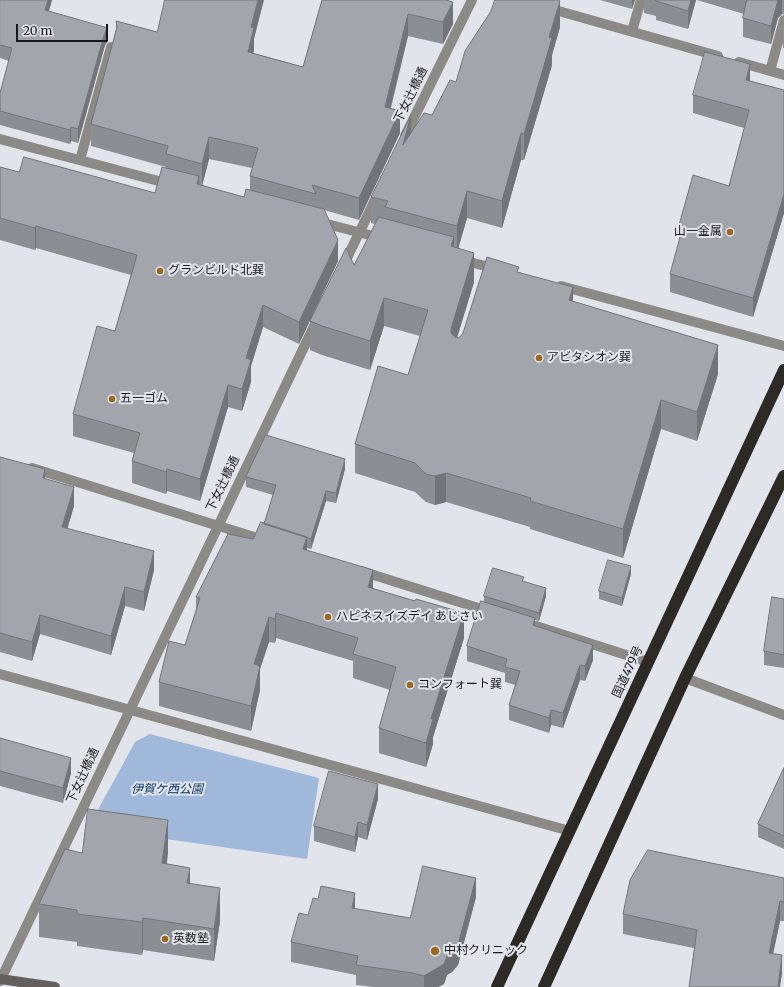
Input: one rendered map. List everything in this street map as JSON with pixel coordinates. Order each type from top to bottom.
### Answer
[{"type":"highway","name":"国道479号","points":[[497,987],[784,370]]},
{"type":"highway","points":[[544,987],[686,678],[784,476]]},
{"type":"street","name":"下女辻橋通","points":[[402,144],[472,0]]},
{"type":"street","points":[[632,31],[642,0]]},
{"type":"street","points":[[534,4],[784,75]]},
{"type":"street","points":[[770,71],[784,20]]},
{"type":"street","points":[[80,160],[111,47]]},
{"type":"street","points":[[0,139],[176,186]]},
{"type":"street","points":[[339,275],[382,185]]},
{"type":"street","points":[[306,219],[389,240]]},
{"type":"street","points":[[448,256],[484,270],[509,272]]},
{"type":"street","points":[[555,285],[784,346]]},
{"type":"street","name":"下女辻橋通","points":[[0,980],[321,311]]},
{"type":"street","points":[[22,465],[278,544]]},
{"type":"street","points":[[354,568],[498,614]]},
{"type":"street","points":[[528,624],[648,662]]},
{"type":"street","points":[[0,674],[570,831]]},
{"type":"street","points":[[686,678],[784,715]]},
{"type":"street","points":[[0,980],[55,987]]},
{"type":"green space","name":"伊賀ケ西公園","points":[[150,734],[319,778],[307,859],[88,828],[135,742]]},
{"type":"building","points":[[0,0],[48,0],[45,10],[108,28],[105,32],[78,129],[71,127],[70,130],[0,111],[0,93],[12,48],[0,45]]},
{"type":"building","points":[[165,0],[258,0],[251,27],[254,28],[248,52],[303,67],[322,0],[446,0],[453,2],[443,22],[408,14],[385,107],[400,111],[359,198],[312,185],[316,194],[250,176],[258,148],[209,137],[202,164],[166,154],[168,146],[91,124],[117,27],[116,21],[157,32]]},
{"type":"building","points":[[495,0],[560,1],[549,37],[552,38],[524,134],[521,133],[502,201],[467,191],[457,226],[385,207],[388,201],[371,197],[411,115],[403,145],[424,113],[432,115],[450,80],[456,82],[465,51],[491,11]]},
{"type":"building","points":[[656,0],[691,0],[688,11]]},
{"type":"building","points":[[747,0],[778,0],[771,26],[743,18]]},
{"type":"building","points":[[705,52],[750,64],[746,80],[784,90],[784,194],[753,298],[670,274],[683,226],[679,225],[693,175],[729,186],[749,110],[693,95]]},
{"type":"building","points":[[24,157],[155,193],[162,167],[199,176],[197,184],[244,197],[246,189],[324,209],[338,240],[299,322],[263,305],[246,358],[251,360],[242,389],[228,385],[200,479],[167,469],[166,472],[132,461],[140,433],[73,414],[97,326],[115,331],[137,255],[36,226],[35,228],[0,218],[0,167],[19,172]]},
{"type":"building","points":[[379,217],[454,237],[451,246],[474,253],[451,329],[451,333],[455,337],[459,338],[463,333],[487,257],[519,267],[517,272],[573,287],[569,300],[718,345],[697,412],[661,400],[623,529],[530,501],[531,498],[446,473],[435,476],[426,474],[415,463],[355,444],[378,366],[408,375],[428,310],[384,298],[370,341],[310,321],[346,248],[354,265]]},
{"type":"building","points":[[266,435],[345,459],[336,493],[326,491],[311,539],[264,524],[276,485],[246,477]]},
{"type":"building","points":[[0,457],[45,469],[43,478],[74,487],[62,527],[154,551],[144,592],[125,587],[111,636],[40,615],[32,642],[0,633]]},
{"type":"building","points":[[261,522],[307,537],[303,549],[373,570],[368,587],[415,601],[416,599],[464,613],[431,719],[433,719],[426,743],[379,728],[396,667],[353,654],[358,638],[276,613],[275,619],[269,617],[254,664],[260,666],[251,706],[159,682],[169,641],[185,645],[200,598],[196,597],[228,534],[253,539]]},
{"type":"building","points":[[608,560],[631,566],[622,598],[599,591]]},
{"type":"building","points":[[493,568],[524,577],[522,581],[546,588],[539,613],[484,596]]},
{"type":"building","points":[[772,597],[784,599],[784,655],[764,651]]},
{"type":"building","points":[[481,601],[535,618],[533,625],[593,645],[585,666],[580,665],[563,713],[551,710],[549,718],[509,705],[520,671],[505,667],[507,659],[467,646]]},
{"type":"building","points":[[0,738],[71,758],[63,788],[0,771]]},
{"type":"building","points":[[784,768],[784,836],[758,824]]},
{"type":"building","points":[[329,771],[378,784],[367,825],[358,822],[355,837],[314,826]]},
{"type":"building","points":[[88,809],[168,820],[162,863],[190,868],[187,883],[220,888],[214,929],[143,918],[142,922],[77,914],[77,910],[39,904],[65,849],[82,853]]},
{"type":"building","points":[[648,850],[784,878],[784,902],[780,901],[769,953],[782,955],[778,987],[689,987],[697,930],[623,914],[630,880]]},
{"type":"building","points":[[423,866],[476,878],[458,945],[452,953],[447,956],[444,964],[424,976],[413,973],[356,965],[358,956],[291,942],[299,913],[308,915],[313,898],[318,899],[321,886],[355,893],[352,908],[410,918]]},
{"type":"place","name":"山一金属","points":[[730,232]]},
{"type":"place","name":"グランビルド北巽","points":[[160,271]]},
{"type":"place","name":"アビタシオン巽","points":[[539,358]]},
{"type":"place","name":"五一ゴム","points":[[112,399]]},
{"type":"place","name":"ハピネスイズデイ あじさい","points":[[328,617]]},
{"type":"place","name":"コンフォート巽","points":[[410,685]]},
{"type":"place","name":"英数塾","points":[[165,939]]},
{"type":"place","name":"中村クリニック","points":[[435,951]]}]
